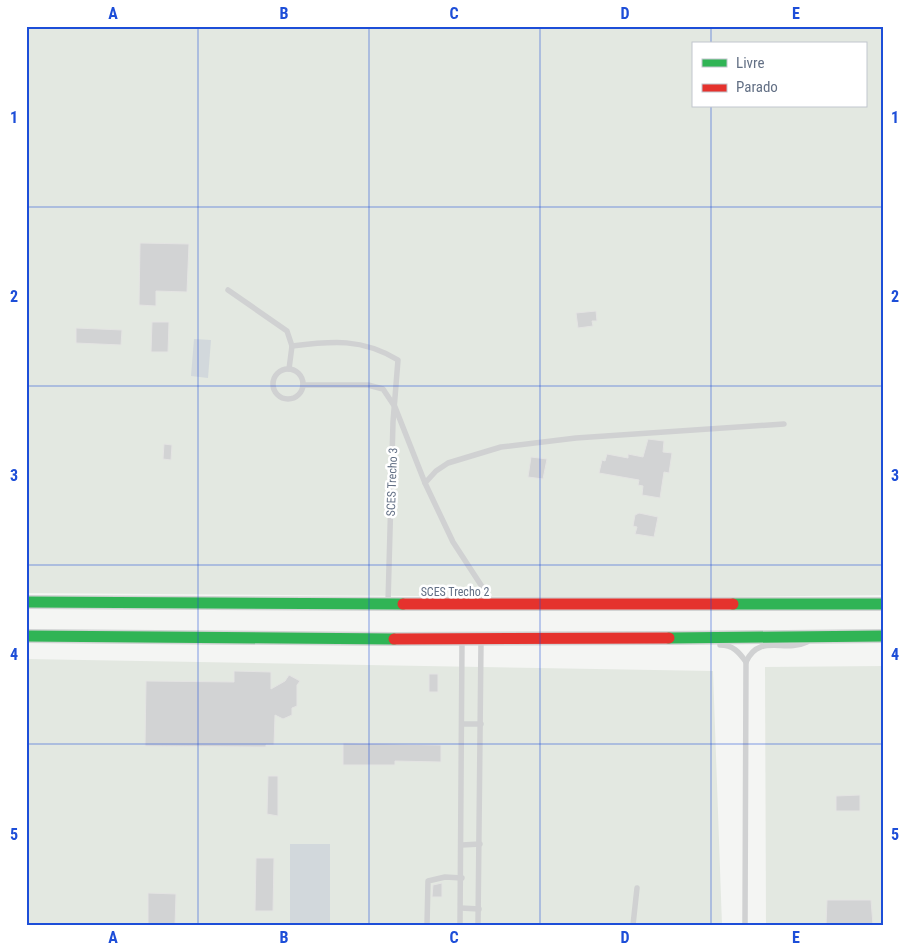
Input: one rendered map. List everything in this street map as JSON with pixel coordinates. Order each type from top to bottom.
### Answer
[{"type":"main road","name":"SCES Trecho 2","points":[[26,602],[494,606],[883,604]]},
{"type":"main road","points":[[26,636],[481,640],[883,636]]},
{"type":"lane","points":[[228,290],[287,331],[292,346],[289,369]]},
{"type":"lane","name":"SCES Trecho 3","points":[[292,346],[335,341],[360,344],[382,350],[398,360],[388,605]]},
{"type":"lane","points":[[289,369],[299,374],[303,385],[297,395],[292,398],[286,398],[276,393],[273,382],[274,377],[283,370],[289,369]]},
{"type":"lane","points":[[303,385],[368,385],[383,389],[395,407],[425,483],[453,542],[494,606]]},
{"type":"lane","points":[[425,483],[436,471],[448,463],[501,447],[576,438],[784,424]]},
{"type":"lane","points":[[745,925],[746,662],[754,649],[761,646],[799,646],[818,637]]},
{"type":"lane","points":[[672,638],[687,646]]},
{"type":"lane","points":[[460,925],[462,878],[462,639]]},
{"type":"lane","points":[[478,925],[481,640]]},
{"type":"lane","points":[[715,645],[731,647],[739,652],[746,662]]},
{"type":"lane","points":[[462,724],[481,724]]},
{"type":"lane","points":[[462,845],[480,844]]},
{"type":"lane","points":[[427,925],[427,884],[429,879],[462,878]]},
{"type":"lane","points":[[634,925],[637,888]]},
{"type":"lane","points":[[461,908],[479,909]]},
{"type":"shaded area","points":[[26,26],[883,26],[883,595],[655,598],[26,593]]},
{"type":"shaded area","points":[[194,339],[211,340],[208,378],[191,376]]},
{"type":"shaded area","points":[[26,659],[713,671],[722,925],[26,925]]},
{"type":"shaded area","points":[[883,666],[883,925],[766,925],[765,667]]},
{"type":"shaded area","points":[[290,844],[330,844],[330,925],[290,925]]},
{"type":"building","points":[[140,243],[189,244],[187,292],[156,291],[156,306],[139,305]]},
{"type":"building","points":[[596,311],[597,321],[592,321],[593,326],[578,328],[576,313]]},
{"type":"building","points":[[152,322],[169,322],[168,352],[151,352]]},
{"type":"building","points":[[76,328],[122,330],[121,345],[76,343]]},
{"type":"building","points":[[648,439],[664,441],[663,452],[672,453],[669,473],[664,472],[660,498],[642,495],[643,486],[638,485],[639,480],[599,473],[602,460],[605,461],[607,454],[628,458],[628,454],[643,457]]},
{"type":"building","points":[[164,444],[172,445],[171,460],[163,459]]},
{"type":"building","points":[[531,457],[547,459],[543,479],[528,477]]},
{"type":"building","points":[[639,513],[658,517],[654,537],[635,534],[637,527],[633,526],[635,515]]},
{"type":"building","points":[[234,671],[271,672],[271,689],[285,681],[289,675],[300,681],[297,685],[297,706],[292,708],[292,715],[283,719],[275,715],[274,745],[266,745],[266,747],[145,746],[146,681],[234,682]]},
{"type":"building","points":[[429,674],[438,674],[438,692],[429,692]]},
{"type":"building","points":[[343,743],[441,745],[441,762],[395,761],[395,765],[343,765]]},
{"type":"building","points":[[268,776],[278,776],[278,816],[267,814]]},
{"type":"building","points":[[860,795],[860,811],[836,811],[836,796]]},
{"type":"building","points":[[256,858],[274,858],[273,911],[255,911]]},
{"type":"building","points":[[442,883],[442,897],[432,897],[433,885]]},
{"type":"building","points":[[148,893],[176,894],[175,925],[148,925]]},
{"type":"building","points":[[827,900],[871,900],[873,925],[826,925]]},
{"type":"traffic: fast","points":[[26,602],[403,604]]},
{"type":"traffic: fast","points":[[733,604],[883,604]]},
{"type":"traffic: fast","points":[[26,636],[394,639]]},
{"type":"traffic: fast","points":[[669,638],[883,636]]},
{"type":"traffic: jam","points":[[403,604],[733,604]]},
{"type":"traffic: jam","points":[[394,639],[669,638]]}]
